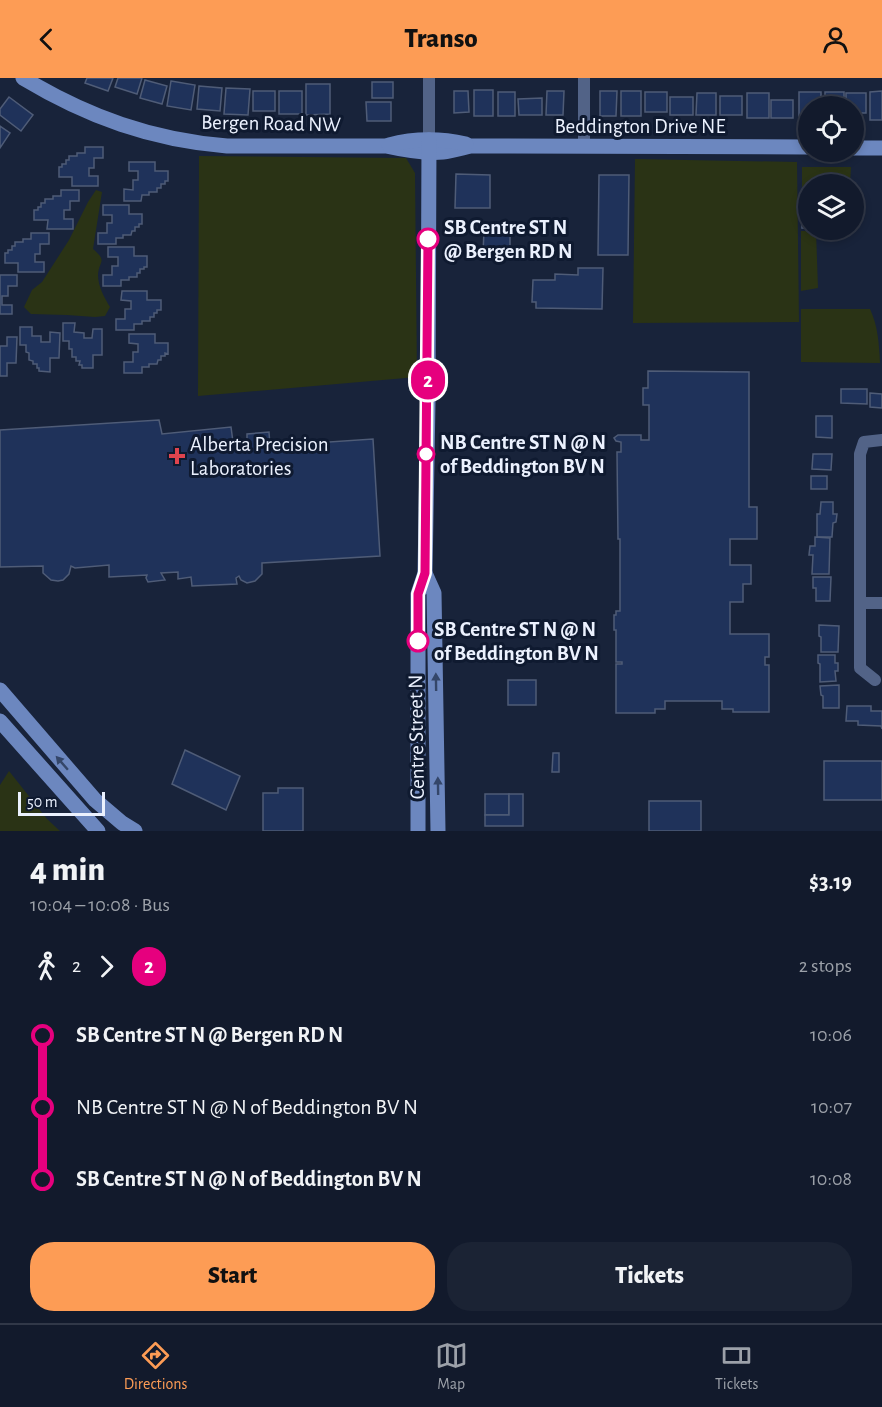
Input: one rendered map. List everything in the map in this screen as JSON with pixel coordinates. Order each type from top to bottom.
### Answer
[{"type":"street","name":"Bergen Road NW","points":[[23,78],[62,100],[105,119],[150,134],[189,142],[227,146],[386,146],[407,140],[429,146]]},
{"type":"street","name":"Centre Street N","points":[[418,831],[418,594],[425,573],[428,392],[429,78]]},
{"type":"street","points":[[584,78],[584,147]]},
{"type":"street","name":"Beddington Drive NE","points":[[429,146],[442,152],[471,146],[798,147]]},
{"type":"street","points":[[864,148],[882,148]]},
{"type":"street","points":[[875,680],[860,668],[860,454],[864,442],[882,440]]},
{"type":"street","name":"Centre Street N","points":[[425,573],[434,593],[438,831]]},
{"type":"street","points":[[860,603],[882,603]]},
{"type":"street","points":[[0,690],[95,800],[135,831]]},
{"type":"street","points":[[0,721],[98,831]]},
{"type":"green space","points":[[199,156],[406,158],[415,173],[417,377],[198,396]]},
{"type":"green space","points":[[635,159],[797,162],[799,322],[633,323]]},
{"type":"green space","points":[[802,167],[851,167],[851,174],[802,174]]},
{"type":"green space","points":[[96,190],[102,192],[93,249],[102,261],[98,279],[110,307],[105,316],[95,317],[31,314],[24,307],[32,290],[42,282],[69,240]]},
{"type":"green space","points":[[801,240],[816,240],[818,288],[801,291]]},
{"type":"green space","points":[[801,309],[870,309],[879,342],[880,363],[801,362]]},
{"type":"green space","points":[[9,771],[47,819],[60,831],[0,831],[0,785]]},
{"type":"building","points":[[87,78],[113,78],[108,91],[85,83]]},
{"type":"building","points":[[118,78],[142,78],[137,94],[115,87]]},
{"type":"building","points":[[145,80],[167,86],[162,104],[140,98]]},
{"type":"building","points":[[171,81],[195,85],[191,110],[167,106]]},
{"type":"building","points":[[372,82],[393,82],[393,98],[372,98]]},
{"type":"building","points":[[306,84],[330,84],[330,114],[306,115]]},
{"type":"building","points":[[199,86],[222,88],[220,111],[197,109]]},
{"type":"building","points":[[226,88],[250,89],[248,115],[224,114]]},
{"type":"building","points":[[474,90],[493,90],[493,116],[474,116]]},
{"type":"building","points":[[253,91],[275,91],[275,111],[253,111]]},
{"type":"building","points":[[279,91],[302,91],[302,114],[279,114]]},
{"type":"building","points":[[454,91],[468,91],[469,112],[454,113]]},
{"type":"building","points":[[547,91],[564,91],[563,115],[546,115]]},
{"type":"building","points":[[600,91],[617,91],[616,116],[600,116]]},
{"type":"building","points":[[621,91],[641,91],[641,116],[621,116]]},
{"type":"building","points":[[882,91],[882,120],[870,120],[870,92]]},
{"type":"building","points":[[498,92],[515,92],[515,116],[498,116]]},
{"type":"building","points":[[645,92],[667,92],[667,112],[645,112]]},
{"type":"building","points":[[799,92],[821,92],[821,96],[799,96]]},
{"type":"building","points":[[825,92],[844,92],[844,96],[825,96]]},
{"type":"building","points":[[697,93],[716,93],[716,115],[696,115]]},
{"type":"building","points":[[747,93],[769,93],[769,118],[747,118]]},
{"type":"building","points":[[846,93],[866,93],[866,113],[864,113],[864,96],[846,96]]},
{"type":"building","points":[[720,96],[742,96],[742,115],[720,115]]},
{"type":"building","points":[[9,97],[33,115],[21,131],[0,115],[0,109]]},
{"type":"building","points":[[670,97],[693,97],[693,115],[670,115]]},
{"type":"building","points":[[542,98],[542,115],[519,115],[518,99]]},
{"type":"building","points":[[771,100],[793,100],[793,118],[771,118]]},
{"type":"building","points":[[366,102],[391,102],[391,121],[367,121]]},
{"type":"building","points":[[0,126],[10,133],[0,148]]},
{"type":"building","points":[[85,147],[103,147],[103,158],[94,158],[94,168],[89,168],[89,176],[98,176],[98,186],[72,186],[72,177],[59,177],[59,167],[66,164],[69,156],[85,153]]},
{"type":"building","points":[[129,162],[155,162],[155,171],[168,171],[168,181],[161,184],[161,188],[157,188],[157,192],[142,195],[141,201],[124,201],[124,189],[133,190],[133,180],[138,180],[138,171],[129,171]]},
{"type":"building","points":[[456,174],[490,175],[490,208],[455,208]]},
{"type":"building","points":[[599,175],[629,175],[628,255],[598,255]]},
{"type":"building","points":[[61,190],[79,190],[79,201],[70,201],[70,210],[64,210],[64,219],[73,219],[73,229],[47,229],[48,220],[34,220],[34,210],[41,207],[41,203],[45,203],[45,199],[61,196]]},
{"type":"building","points":[[103,205],[129,205],[129,214],[142,214],[142,224],[135,227],[131,235],[116,238],[116,244],[98,244],[98,233],[107,233],[107,223],[112,223],[112,215],[103,215]]},
{"type":"building","points":[[484,231],[510,232],[510,253],[483,253]]},
{"type":"building","points":[[31,233],[49,233],[49,244],[40,244],[40,254],[35,254],[35,262],[44,262],[44,272],[18,272],[18,263],[5,263],[5,253],[12,250],[15,242],[31,239]]},
{"type":"building","points":[[108,247],[134,247],[134,256],[147,256],[147,267],[140,269],[137,277],[121,280],[121,286],[103,286],[103,275],[112,275],[112,266],[118,266],[118,257],[108,257]]},
{"type":"building","points":[[578,268],[603,268],[602,309],[536,308],[536,302],[532,302],[533,280],[555,280],[555,274],[578,275]]},
{"type":"building","points":[[0,275],[17,275],[17,286],[8,286],[8,296],[2,296],[2,305],[12,305],[12,314],[0,314]]},
{"type":"building","points":[[122,291],[147,291],[147,300],[161,300],[161,310],[154,313],[154,317],[150,317],[150,321],[134,324],[134,330],[116,330],[116,319],[125,319],[125,309],[131,309],[131,301],[121,300]]},
{"type":"building","points":[[63,323],[75,323],[74,332],[84,333],[84,338],[92,338],[93,329],[102,329],[102,355],[93,355],[93,368],[82,368],[82,365],[79,365],[80,361],[72,357],[69,341],[63,341]]},
{"type":"building","points":[[20,327],[32,327],[32,336],[41,336],[41,342],[50,342],[50,332],[60,333],[59,358],[50,358],[50,372],[39,371],[37,364],[29,360],[26,345],[20,345]]},
{"type":"building","points":[[129,334],[155,334],[155,343],[168,343],[168,354],[161,356],[157,364],[142,367],[142,373],[124,373],[124,362],[133,362],[133,352],[138,352],[138,344],[129,343]]},
{"type":"building","points":[[7,337],[17,337],[16,363],[7,363],[7,376],[0,376],[0,346],[7,346]]},
{"type":"building","points":[[648,371],[749,372],[749,507],[757,507],[757,539],[730,539],[730,565],[751,565],[751,584],[743,584],[743,602],[730,602],[730,634],[769,634],[769,657],[765,657],[765,665],[769,665],[769,712],[733,712],[733,709],[722,709],[722,701],[665,701],[665,709],[655,709],[655,713],[616,713],[616,664],[622,664],[622,662],[616,662],[616,630],[614,630],[614,615],[616,611],[620,611],[617,452],[621,452],[621,442],[614,438],[618,435],[641,435],[641,440],[649,440],[649,405],[643,405],[643,388],[648,388]]},
{"type":"building","points":[[841,389],[867,389],[867,404],[841,403]]},
{"type":"building","points":[[870,393],[882,394],[882,408],[870,407]]},
{"type":"building","points":[[816,416],[832,416],[832,438],[816,437]]},
{"type":"building","points":[[159,420],[162,434],[231,427],[233,442],[247,440],[247,434],[269,432],[270,446],[373,439],[380,556],[262,563],[262,574],[255,581],[247,583],[239,576],[236,578],[237,584],[192,586],[191,577],[178,579],[178,572],[161,573],[165,580],[148,582],[147,575],[109,577],[109,565],[75,568],[71,566],[69,574],[63,580],[58,581],[51,580],[43,573],[43,566],[0,567],[0,430]]},
{"type":"building","points":[[813,454],[832,454],[831,470],[812,469]]},
{"type":"building","points":[[811,476],[827,476],[827,489],[811,489]]},
{"type":"building","points":[[821,502],[833,502],[833,514],[837,514],[836,522],[833,523],[832,537],[817,537],[817,514],[820,514]]},
{"type":"building","points":[[815,537],[830,538],[829,574],[812,574],[813,555],[809,555],[810,546],[815,546]]},
{"type":"building","points":[[813,577],[831,577],[830,601],[816,601]]},
{"type":"building","points":[[819,625],[839,626],[838,652],[821,652]]},
{"type":"building","points":[[818,655],[835,655],[835,663],[838,663],[838,671],[835,671],[836,681],[820,682]]},
{"type":"building","points":[[508,680],[536,680],[536,705],[508,705]]},
{"type":"building","points":[[839,685],[839,708],[823,708],[820,686]]},
{"type":"building","points":[[847,706],[871,706],[871,711],[882,711],[882,729],[881,726],[858,725],[858,721],[846,721]]},
{"type":"building","points":[[185,750],[240,776],[226,810],[172,784]]},
{"type":"building","points":[[553,753],[559,753],[559,772],[552,772]]},
{"type":"building","points":[[824,761],[882,761],[882,800],[824,800]]},
{"type":"building","points":[[278,788],[303,788],[303,831],[263,831],[263,793],[278,793]]},
{"type":"building","points":[[485,794],[509,794],[509,815],[485,815]]},
{"type":"building","points":[[509,794],[523,794],[523,826],[485,826],[485,815],[509,815]]},
{"type":"building","points":[[649,801],[701,801],[701,831],[649,831]]},
{"type":"bus line","name":"2","points":[[418,641],[418,594],[425,573],[428,239]]},
{"type":"place","name":"SB Centre ST N @ Bergen RD N","points":[[428,239]]},
{"type":"place","name":"NB Centre ST N @ N of Beddington BV N","points":[[426,454]]},
{"type":"place","name":"Alberta Precision Laboratories","points":[[177,456]]},
{"type":"place","name":"SB Centre ST N @ N of Beddington BV N","points":[[418,641]]}]
